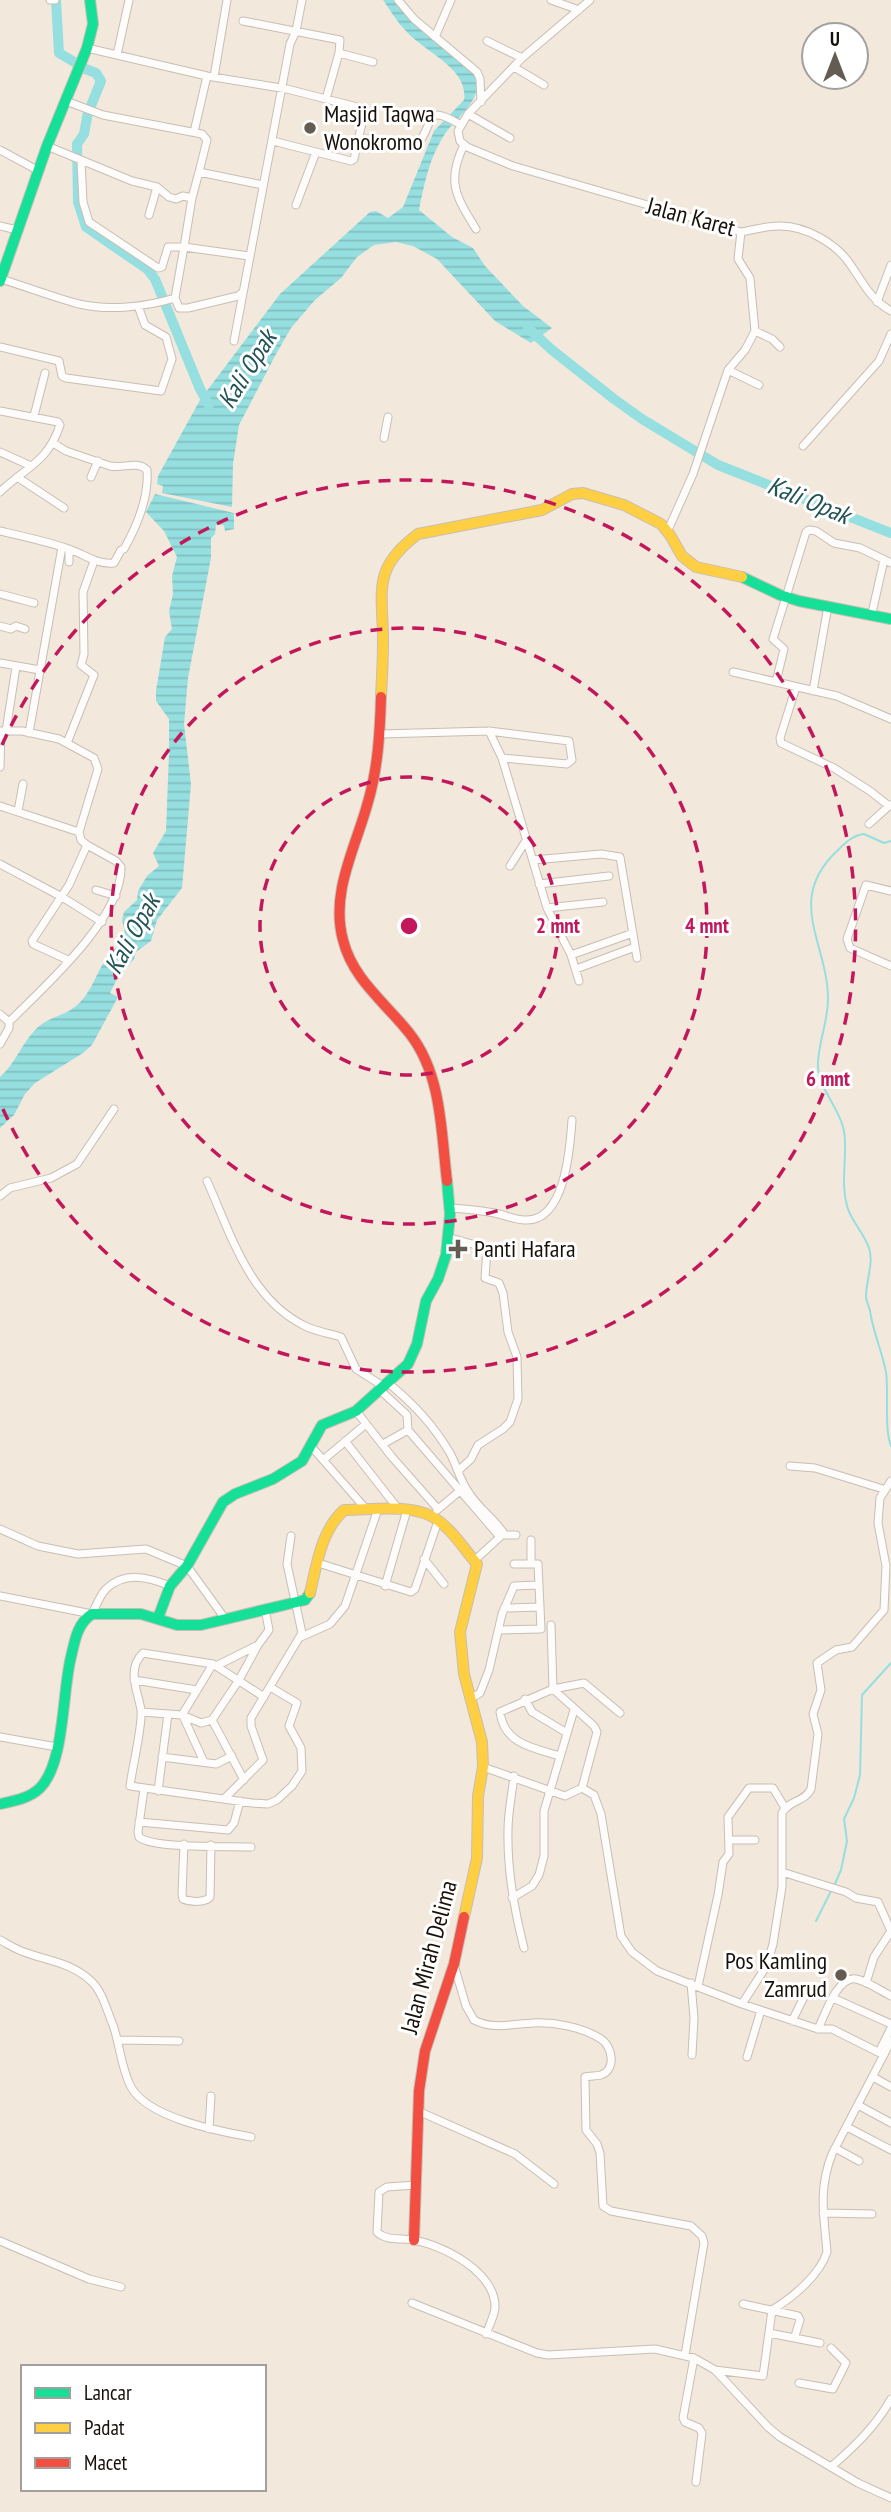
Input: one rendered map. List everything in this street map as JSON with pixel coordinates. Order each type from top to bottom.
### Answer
[{"type":"street","points":[[90,0],[93,24],[87,48],[47,146],[1,276],[79,304],[105,307],[138,306],[173,299]]},
{"type":"street","points":[[117,55],[129,0]]},
{"type":"street","points":[[194,132],[227,0]]},
{"type":"street","points":[[234,341],[290,44],[296,31],[302,0]]},
{"type":"street","points":[[398,0],[412,17],[477,72],[481,79],[481,102]]},
{"type":"street","points":[[435,37],[451,0]]},
{"type":"street","points":[[551,0],[579,9]]},
{"type":"street","points":[[476,229],[460,205],[454,184],[454,170],[464,145],[458,135],[458,123],[522,58],[590,0]]},
{"type":"street","points":[[243,21],[338,39],[339,53],[326,99]]},
{"type":"street","points":[[486,41],[522,58]]},
{"type":"street","points":[[87,48],[210,76],[282,88],[365,109],[354,159],[351,161],[273,141]]},
{"type":"street","points":[[339,53],[373,62]]},
{"type":"street","points":[[514,67],[544,85]]},
{"type":"street","points":[[66,100],[103,115],[203,135],[206,140],[173,299],[179,307],[188,308],[238,296],[243,290]]},
{"type":"street","points":[[359,138],[417,145],[430,119],[437,114],[458,123]]},
{"type":"street","points":[[468,114],[510,138]]},
{"type":"street","name":"Jalan Karet","points":[[464,145],[513,166],[741,232],[778,226],[809,232],[845,257],[877,302]]},
{"type":"street","points":[[47,146],[132,181],[157,187],[169,197],[192,198]]},
{"type":"street","points":[[0,150],[39,171]]},
{"type":"street","points":[[296,205],[316,152]]},
{"type":"street","points":[[79,160],[85,215],[97,229],[158,268],[162,267],[168,247],[249,256]]},
{"type":"street","points":[[199,172],[262,185]]},
{"type":"street","points":[[149,215],[157,187]]},
{"type":"street","points":[[0,226],[17,230]]},
{"type":"street","points":[[668,530],[693,474],[728,370],[746,350],[755,331],[750,278],[738,259],[741,232]]},
{"type":"street","points":[[891,264],[877,302],[891,311]]},
{"type":"street","points":[[0,347],[57,360],[64,377],[160,391],[172,359],[171,351],[166,337],[145,325],[138,306]]},
{"type":"street","points":[[755,331],[772,339],[780,347]]},
{"type":"street","points":[[803,446],[879,361],[891,334]]},
{"type":"street","points":[[728,370],[759,385]]},
{"type":"street","points":[[34,416],[46,373]]},
{"type":"street","points":[[0,411],[60,423],[53,443],[43,458],[0,492]]},
{"type":"street","points":[[384,438],[388,417]]},
{"type":"street","points":[[0,531],[66,548],[94,561],[111,564],[124,549],[134,531],[148,483],[147,470],[144,466],[117,467],[66,451],[53,443]]},
{"type":"street","points":[[0,452],[31,466]]},
{"type":"street","points":[[91,477],[98,461]]},
{"type":"street","points":[[17,477],[64,508]]},
{"type":"street","points":[[158,1618],[170,1586],[187,1566],[223,1503],[234,1494],[273,1479],[302,1461],[322,1425],[356,1412],[412,1359],[425,1301],[438,1279],[446,1255],[449,1208],[439,1101],[425,1057],[396,1016],[366,986],[343,942],[339,927],[339,898],[343,876],[369,800],[380,734],[383,639],[380,589],[390,562],[411,539],[428,531],[542,510],[577,493],[595,496],[642,512],[658,521],[668,530],[678,549],[694,567],[736,575],[784,597],[891,619]]},
{"type":"street","points":[[776,682],[784,649],[775,642],[773,636],[806,532],[816,531],[834,543],[860,548],[887,561],[872,613]]},
{"type":"street","points":[[66,548],[69,562]]},
{"type":"street","points":[[29,733],[66,548]]},
{"type":"street","points":[[67,743],[94,675],[81,665],[85,633],[83,592],[94,561]]},
{"type":"street","points":[[0,594],[34,603]]},
{"type":"street","points":[[813,691],[828,606]]},
{"type":"street","points":[[0,626],[25,629]]},
{"type":"street","points":[[0,663],[40,670]]},
{"type":"street","points":[[0,767],[2,731],[16,667]]},
{"type":"street","points":[[733,671],[837,696],[888,718],[891,708]]},
{"type":"street","points":[[796,687],[780,738],[781,743],[834,768],[870,791],[888,810],[869,824]]},
{"type":"street","points":[[0,1044],[9,1028],[9,1022],[102,922],[120,886],[121,867],[116,861],[81,840],[79,832],[99,769],[94,758],[58,738],[2,731]]},
{"type":"street","points":[[380,734],[489,731],[569,741],[572,760],[567,764],[502,758]]},
{"type":"street","points":[[489,731],[502,758],[547,908],[571,956],[579,981]]},
{"type":"street","points":[[18,811],[23,784]]},
{"type":"street","points":[[0,806],[79,832]]},
{"type":"street","points":[[510,866],[527,839]]},
{"type":"street","points":[[68,960],[33,944],[32,941],[62,897],[87,845]]},
{"type":"street","points":[[533,860],[601,855],[620,857],[637,958]]},
{"type":"street","points":[[0,864],[102,922]]},
{"type":"street","points":[[539,884],[609,876]]},
{"type":"street","points":[[891,891],[866,885],[847,939],[850,948],[891,967]]},
{"type":"street","points":[[96,890],[116,896]]},
{"type":"street","points":[[547,908],[603,902]]},
{"type":"street","points":[[571,956],[633,933]]},
{"type":"street","points":[[576,969],[635,947]]},
{"type":"street","points":[[0,1014],[9,1022]]},
{"type":"street","points":[[0,1196],[10,1188],[51,1178],[78,1164],[114,1109]]},
{"type":"street","points":[[449,1208],[477,1209],[522,1220],[544,1217],[550,1210],[567,1168],[572,1120]]},
{"type":"street","points":[[207,1181],[249,1275],[261,1292],[303,1325],[323,1334],[341,1337],[356,1369],[419,1412],[437,1434],[468,1492],[505,1535],[516,1535]]},
{"type":"street","points":[[447,1237],[487,1250],[485,1278],[499,1283],[503,1293],[508,1332],[517,1357],[519,1374],[518,1399],[510,1422],[478,1445],[471,1459],[458,1470]]},
{"type":"street","points":[[356,1412],[476,1562],[500,1537],[408,1430],[407,1416],[383,1386]]},
{"type":"street","points":[[323,1460],[366,1424]]},
{"type":"street","points":[[383,1444],[408,1430]]},
{"type":"street","points":[[345,1441],[404,1510]]},
{"type":"street","points":[[310,1445],[366,1509]]},
{"type":"street","points":[[790,1466],[815,1468],[883,1489]]},
{"type":"street","points":[[742,2004],[761,1975],[770,1955],[782,1872],[782,1818],[785,1808],[806,1796],[811,1789],[818,1734],[813,1714],[821,1690],[817,1662],[836,1650],[855,1644],[884,1610],[886,1566],[878,1523],[880,1498],[883,1489],[891,1481]]},
{"type":"street","points":[[318,1563],[385,1586],[413,1591],[436,1515],[461,1490]]},
{"type":"street","points":[[300,1637],[334,1621],[345,1606],[378,1509]]},
{"type":"street","points":[[0,1595],[92,1614],[141,1615],[177,1625],[190,1626],[226,1620],[305,1600],[309,1596],[328,1530],[335,1517],[344,1510],[404,1510],[436,1515]]},
{"type":"street","points":[[385,1586],[404,1510]]},
{"type":"street","points":[[0,1529],[38,1546],[60,1551],[91,1554],[146,1549],[187,1566],[226,1620]]},
{"type":"street","points":[[225,1798],[264,1760],[251,1723],[300,1637],[303,1627],[286,1564],[292,1535]]},
{"type":"street","points":[[531,1540],[531,1564]]},
{"type":"street","points":[[424,1559],[444,1584]]},
{"type":"street","name":"Jalan Mirah Delima","points":[[414,2240],[418,2111],[425,2051],[454,1965],[477,1857],[482,1742],[464,1674],[460,1632],[476,1562]]},
{"type":"street","points":[[499,1630],[541,1629],[538,1564],[514,1564]]},
{"type":"street","points":[[0,1804],[31,1795],[41,1787],[53,1768],[65,1682],[74,1643],[81,1625],[92,1614],[105,1589],[128,1577],[149,1577],[170,1586]]},
{"type":"street","points":[[470,1699],[480,1693],[489,1670],[504,1608],[514,1586],[538,1586]]},
{"type":"street","points":[[504,1608],[540,1607]]},
{"type":"street","points":[[141,1712],[182,1715],[201,1723],[212,1720],[269,1630],[265,1609]]},
{"type":"street","points":[[483,1767],[565,1796],[583,1786],[597,1732],[594,1726],[553,1689],[551,1625]]},
{"type":"street","points":[[182,1715],[215,1665],[258,1646]]},
{"type":"street","points":[[264,1697],[215,1665],[143,1653],[138,1660],[134,1680],[141,1712],[130,1786],[265,1804],[276,1800],[292,1786],[303,1768],[300,1748],[289,1726],[297,1703],[270,1687]]},
{"type":"street","points":[[134,1680],[197,1690]]},
{"type":"street","points":[[560,1756],[524,1746],[510,1736],[500,1712],[553,1689],[584,1683],[620,1713]]},
{"type":"street","points":[[525,1699],[531,1712],[567,1733]]},
{"type":"street","points":[[512,1898],[532,1886],[540,1875],[545,1848],[543,1818],[574,1710]]},
{"type":"street","points":[[158,1791],[168,1714]]},
{"type":"street","points":[[182,1715],[204,1762]]},
{"type":"street","points":[[212,1720],[244,1780]]},
{"type":"street","points":[[0,1737],[57,1747]]},
{"type":"street","points":[[162,1756],[216,1764],[232,1756]]},
{"type":"street","points":[[514,1776],[508,1830],[512,1898],[524,1948]]},
{"type":"street","points":[[583,1786],[594,1795],[601,1814],[610,1880],[621,1936],[626,1946],[657,1971],[792,2021],[818,2029],[832,2029],[884,2055]]},
{"type":"street","points":[[692,2055],[695,1985],[719,1895],[723,1863],[729,1854],[728,1817],[746,1789],[773,1788],[785,1808]]},
{"type":"street","points":[[144,1789],[138,1835],[144,1841],[251,1847]]},
{"type":"street","points":[[139,1822],[228,1830],[234,1823],[240,1801]]},
{"type":"street","points":[[729,1840],[755,1840]]},
{"type":"street","points":[[184,1844],[183,1898],[187,1901],[206,1901],[211,1896],[211,1845]]},
{"type":"street","points":[[782,1872],[846,1892],[856,1898],[878,1902],[891,1931],[874,1958],[866,1983]]},
{"type":"street","points":[[0,1940],[26,1953],[74,1968],[92,1982],[100,1994],[119,2040],[131,2086],[154,2109],[209,2129],[251,2137]]},
{"type":"street","points":[[454,1965],[466,2006],[474,2020],[490,2026],[532,2023],[565,2026],[594,2035],[609,2045],[612,2054],[607,2070],[600,2075],[585,2077],[584,2084],[586,2130],[600,2152],[603,2206],[611,2211],[691,2226],[702,2236],[704,2243],[685,2355]]},
{"type":"street","points":[[818,2029],[839,1986],[845,1981],[857,1979],[891,1996]]},
{"type":"street","points":[[792,2021],[806,1993]]},
{"type":"street","points":[[833,1998],[891,2026],[884,2055]]},
{"type":"street","points":[[747,2057],[761,2010]]},
{"type":"street","points":[[119,2040],[179,2041]]},
{"type":"street","points":[[715,2370],[763,2376],[769,2333],[776,2308],[817,2271],[825,2258],[827,2252],[822,2190],[825,2173],[835,2148],[891,2041]]},
{"type":"street","points":[[873,2077],[891,2087]]},
{"type":"street","points":[[209,2129],[211,2096]]},
{"type":"street","points":[[858,2105],[891,2123]]},
{"type":"street","points":[[418,2111],[515,2154],[554,2184]]},
{"type":"street","points":[[847,2127],[891,2150]]},
{"type":"street","points":[[835,2148],[859,2161]]},
{"type":"street","points":[[416,2185],[387,2187],[379,2192],[376,2228],[380,2236],[414,2240],[435,2246],[468,2262],[489,2288],[495,2306],[486,2334]]},
{"type":"street","points":[[823,2213],[872,2214]]},
{"type":"street","points":[[0,2241],[89,2279],[121,2287]]},
{"type":"street","points":[[412,2303],[537,2353],[548,2355],[655,2349],[694,2358],[715,2370],[774,2432],[871,2490],[891,2498]]},
{"type":"street","points":[[743,2304],[776,2308],[798,2316],[800,2320],[795,2336]]},
{"type":"street","points":[[769,2333],[818,2342],[797,2326]]},
{"type":"street","points":[[799,2383],[833,2389],[846,2363],[831,2348]]},
{"type":"street","points":[[694,2358],[683,2418],[702,2433],[696,2482]]},
{"type":"street","points":[[832,2466],[865,2435],[891,2399]]},
{"type":"water","points":[[383,0],[399,0],[477,77],[475,95],[443,137],[434,154],[419,210],[452,237],[473,248],[485,266],[523,306],[552,328],[531,343],[495,321],[437,259],[413,246],[396,242],[374,245],[357,257],[341,278],[315,300],[291,328],[276,354],[239,425],[233,464],[232,507],[162,493],[163,486],[157,484],[158,476],[200,400],[280,294],[370,212],[376,211],[388,218],[403,207],[434,131],[464,100],[464,89],[453,70],[406,31]]},
{"type":"water","points":[[155,494],[234,513],[234,529],[225,531],[224,525],[216,525],[215,534],[211,538],[211,558],[188,678],[184,724],[191,784],[182,888],[157,920],[151,941],[136,952],[134,959],[117,979],[110,993],[118,997],[92,1045],[35,1083],[25,1094],[14,1115],[0,1128],[0,1077],[35,1030],[45,1022],[71,1010],[86,995],[108,956],[126,937],[122,920],[124,912],[137,900],[138,891],[147,876],[159,866],[153,853],[166,831],[169,719],[156,701],[156,691],[165,637],[172,629],[169,611],[173,594],[172,576],[177,557],[164,531],[146,512]]},
{"type":"waterway","points":[[56,0],[59,53],[76,63]]},
{"type":"waterway","points":[[83,68],[96,73],[101,81],[90,108]]},
{"type":"waterway","points":[[88,112],[84,134],[77,144],[78,202],[86,227],[147,269],[155,279],[209,405]]},
{"type":"waterway","name":"Kali Opak","points":[[528,328],[614,399],[718,465],[891,533]]},
{"type":"waterway","points":[[891,841],[884,843],[864,834],[846,842],[822,868],[814,886],[811,904],[828,999],[818,1071],[842,1122],[845,1197],[851,1217],[867,1243],[870,1254],[866,1298],[886,1372],[891,1446]]},
{"type":"waterway","points":[[834,1886],[841,1870],[847,1841],[844,1819],[854,1798],[860,1775],[862,1695],[891,1663]]},
{"type":"waterway","points":[[816,1921],[831,1891]]},
{"type":"traffic: fast","points":[[0,281],[47,146],[87,48],[93,24],[90,0]]},
{"type":"traffic: fast","points":[[742,577],[799,601],[891,619]]},
{"type":"traffic: fast","points":[[158,1618],[170,1586],[187,1566],[223,1502],[235,1494],[273,1479],[302,1461],[322,1425],[356,1411],[408,1364],[417,1344],[426,1301],[438,1279],[446,1255],[450,1214],[447,1181]]},
{"type":"traffic: fast","points":[[0,1804],[32,1794],[48,1777],[62,1726],[75,1639],[83,1623],[92,1614],[141,1614],[177,1625],[201,1625],[305,1600],[310,1593]]},
{"type":"traffic: slow","points":[[381,697],[383,582],[393,558],[418,534],[542,510],[572,494],[583,493],[624,505],[661,524],[682,556],[696,567],[742,577]]},
{"type":"traffic: slow","points":[[310,1593],[325,1538],[336,1518],[344,1510],[400,1509],[431,1516],[450,1532],[477,1564],[460,1632],[464,1674],[482,1742],[483,1767],[478,1796],[477,1858],[464,1917]]},
{"type":"traffic: jam","points":[[381,697],[374,776],[342,887],[340,922],[343,940],[354,967],[421,1050],[438,1105],[447,1181]]},
{"type":"traffic: jam","points":[[414,2240],[419,2091],[425,2051],[454,1964],[464,1917]]},
{"type":"place","name":"Masjid Taqwa Wonokromo","points":[[310,128]]},
{"type":"place","name":"Panti Hafara","points":[[458,1249]]},
{"type":"place","name":"Pos Kamling Zamrud","points":[[841,1975]]}]
